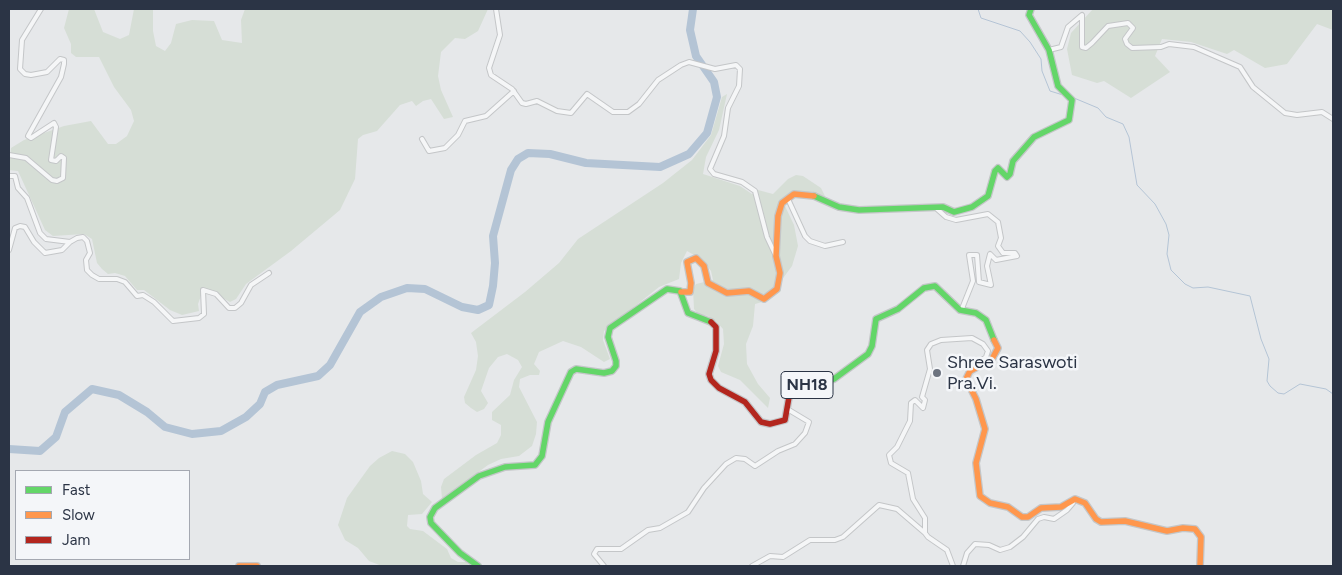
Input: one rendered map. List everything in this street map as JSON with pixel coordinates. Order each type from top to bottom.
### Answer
[{"type":"main road","points":[[478,566],[460,552],[431,523],[430,517],[435,508],[479,476],[506,467],[535,465],[542,456],[548,422],[571,372],[576,369],[604,373],[612,371],[616,366],[616,361],[608,337],[610,328],[667,289],[690,292],[691,283],[687,262],[696,258],[704,266],[708,283],[727,293],[749,291],[764,298],[777,289],[780,273],[776,256],[778,216],[782,202],[788,196],[794,194],[811,195],[839,207],[859,210],[944,207],[954,212],[972,207],[988,196],[995,170],[998,168],[1007,177],[1010,174],[1013,161],[1034,137],[1069,120],[1072,100],[1058,86],[1048,50],[1029,15],[1031,9]]},
{"type":"main road","name":"NH18","points":[[681,292],[688,313],[711,322],[717,331],[716,351],[709,374],[715,384],[745,402],[761,422],[770,424],[785,420],[789,410],[788,402],[792,390],[798,386],[834,380],[850,369],[870,350],[876,319],[898,309],[924,288],[935,286],[961,311],[976,313],[986,320],[998,348],[992,359],[970,371]]},
{"type":"main road","points":[[970,371],[966,379],[976,399],[985,429],[976,464],[980,496],[990,503],[1008,507],[1016,514],[1025,517],[1041,508],[1061,506],[1075,498],[1084,503],[1096,519],[1102,522],[1125,521],[1167,531],[1183,528],[1195,529],[1201,538],[1200,566]]},
{"type":"main road","points":[[239,566],[257,566]]},
{"type":"street","points":[[9,155],[26,158],[52,180],[57,182],[63,178],[64,158],[61,156],[56,161],[51,160],[56,127],[54,123],[30,138],[28,136],[61,77],[64,64],[64,60],[60,58],[47,72],[31,75],[25,74],[20,69],[22,40],[41,9]]},
{"type":"street","points":[[496,9],[500,35],[489,68],[494,79],[514,92],[522,103],[526,104],[537,101],[570,113],[587,94],[613,112],[628,112],[639,104],[658,80],[681,65],[689,62],[715,70],[736,65],[740,69],[739,86],[728,108],[724,136],[710,169],[714,174],[742,182],[754,192],[767,237],[776,256]]},
{"type":"street","points":[[1048,50],[1061,47],[1068,27],[1082,15],[1082,48],[1086,48],[1092,43],[1108,26],[1128,23],[1133,28],[1125,39],[1126,44],[1132,48],[1161,47],[1169,44],[1194,46],[1240,67],[1253,87],[1285,114],[1296,115],[1322,112],[1333,118]]},
{"type":"street","points":[[422,139],[430,151],[445,148],[458,135],[465,121],[486,116],[514,92]]},
{"type":"street","points":[[9,176],[15,176],[18,188],[27,198],[40,233],[46,239],[70,242]]},
{"type":"street","points":[[788,196],[805,236],[810,241],[825,246],[844,242]]},
{"type":"street","points":[[938,208],[946,217],[956,220],[988,214],[998,222],[1001,238],[998,246],[1003,253],[1015,253],[1017,256],[996,260],[990,254],[987,266],[991,285],[979,282],[977,255],[969,255],[973,281],[961,311]]},
{"type":"street","points":[[9,250],[15,228],[20,226],[25,227],[34,242],[45,253],[62,250],[70,242],[83,237],[88,241],[90,253],[86,260],[87,270],[92,275],[99,279],[117,278],[126,282],[137,296],[143,295],[154,302],[173,321],[199,318],[204,314],[203,290],[216,294],[229,308],[235,308],[241,303],[251,286],[269,273]]},
{"type":"street","points":[[925,533],[925,518],[913,498],[908,473],[891,463],[889,455],[898,447],[910,421],[911,403],[915,400],[923,408],[925,400],[922,397],[930,369],[927,350],[931,344],[966,337],[983,344],[988,351],[986,357],[972,366],[970,371]]},
{"type":"street","points":[[604,566],[594,554],[597,549],[621,549],[648,530],[660,528],[688,512],[704,488],[726,464],[736,458],[745,459],[755,466],[778,451],[795,444],[805,433],[809,422],[789,410]]},
{"type":"street","points":[[963,566],[967,553],[975,544],[988,545],[1000,550],[1010,547],[1023,537],[1038,519],[1044,517],[1054,519],[1067,510],[1075,498]]},
{"type":"street","points":[[752,566],[766,558],[782,557],[810,540],[835,540],[843,537],[856,528],[879,505],[896,509],[928,537],[947,550],[953,566]]},
{"type":"shaded area","points":[[69,9],[94,9],[103,32],[120,39],[129,35],[134,9],[153,9],[153,31],[156,46],[165,51],[171,43],[176,24],[192,20],[214,21],[222,40],[242,43],[241,20],[245,9],[488,9],[478,31],[465,39],[455,38],[441,52],[438,76],[441,90],[453,117],[444,119],[431,99],[423,101],[416,106],[412,101],[400,105],[377,131],[363,135],[358,139],[355,179],[340,210],[291,251],[246,284],[236,299],[230,302],[208,290],[203,290],[198,304],[199,311],[182,315],[170,310],[144,290],[137,290],[125,276],[115,273],[108,274],[97,263],[92,239],[84,234],[53,236],[45,230],[18,171],[9,170],[11,148],[24,140],[64,126],[91,121],[108,144],[116,144],[127,136],[134,121],[131,110],[114,87],[99,57],[76,57],[71,53],[71,44],[64,28]]},
{"type":"shaded area","points":[[1093,9],[1333,9],[1333,30],[1317,24],[1287,64],[1265,68],[1234,50],[1227,54],[1191,42],[1162,39],[1155,56],[1170,72],[1131,98],[1104,81],[1097,83],[1072,75],[1067,49],[1071,33]]},
{"type":"shaded area","points":[[727,94],[719,130],[706,157],[703,174],[740,186],[752,194],[758,190],[773,194],[788,179],[796,175],[803,176],[821,188],[825,196],[799,191],[789,193],[778,204],[778,207],[785,206],[794,225],[798,246],[792,266],[781,281],[781,291],[769,300],[755,304],[753,326],[746,344],[747,364],[758,384],[770,398],[768,408],[740,380],[721,372],[718,366],[724,344],[723,329],[717,322],[708,316],[698,314],[694,309],[693,289],[696,284],[713,280],[711,271],[703,260],[687,251],[681,263],[679,279],[659,287],[604,331],[603,340],[610,359],[604,362],[581,347],[563,341],[539,352],[534,364],[540,371],[539,375],[530,375],[520,379],[519,387],[537,422],[532,446],[519,456],[501,459],[488,465],[442,499],[441,487],[444,479],[476,455],[497,443],[501,435],[501,425],[492,420],[492,412],[510,395],[514,380],[522,367],[518,360],[507,354],[498,357],[489,368],[481,391],[488,403],[484,409],[477,412],[471,408],[465,403],[464,397],[476,370],[478,356],[476,342],[471,333],[525,292],[559,263],[578,239],[663,183],[692,160],[711,135],[722,97]]},
{"type":"shaded area","points":[[392,451],[405,454],[413,462],[421,481],[423,494],[432,502],[422,514],[408,515],[407,526],[410,529],[423,531],[447,549],[451,558],[458,562],[466,562],[470,566],[382,566],[369,561],[358,548],[345,540],[338,525],[347,498],[370,466],[379,458]]},
{"type":"waterway","points":[[9,449],[40,451],[56,437],[65,412],[92,389],[119,395],[147,412],[165,427],[192,434],[221,431],[246,417],[260,404],[265,392],[277,385],[318,376],[330,365],[360,312],[381,297],[407,288],[425,289],[462,307],[478,310],[489,305],[495,263],[493,236],[511,170],[518,159],[528,153],[550,154],[586,163],[660,167],[689,154],[707,133],[717,97],[714,82],[696,56],[690,30],[693,9]]},
{"type":"waterway","points":[[978,9],[981,18],[1020,31],[1041,59],[1042,71],[1050,91],[1063,95]]},
{"type":"waterway","points":[[1074,98],[1098,108],[1106,117],[1123,124],[1129,137],[1137,185],[1155,204],[1166,224],[1169,235],[1167,254],[1171,270],[1185,284],[1193,288],[1208,287],[1250,296],[1261,339],[1269,359],[1267,381],[1270,386],[1278,393],[1284,394],[1300,384],[1326,389],[1333,394]]},
{"type":"traffic: fast","points":[[814,196],[839,207],[859,210],[943,207],[954,212],[972,207],[988,196],[995,171],[998,168],[1007,177],[1010,174],[1013,161],[1034,137],[1069,120],[1072,100],[1058,86],[1049,50],[1029,15],[1031,9]]},
{"type":"traffic: fast","points":[[789,397],[795,388],[834,379],[868,354],[872,346],[876,319],[898,309],[924,288],[935,286],[960,310],[976,313],[986,320],[994,340]]},
{"type":"traffic: fast","points":[[478,566],[460,553],[431,523],[430,517],[435,508],[479,476],[505,467],[535,465],[542,456],[548,422],[571,372],[576,369],[604,373],[612,371],[616,366],[616,361],[608,337],[610,328],[667,289],[680,291],[688,313],[711,322]]},
{"type":"traffic: slow","points":[[681,292],[690,292],[691,283],[687,262],[696,258],[704,266],[708,283],[727,293],[749,291],[764,299],[777,289],[780,273],[776,256],[778,216],[782,203],[794,194],[814,196]]},
{"type":"traffic: slow","points":[[994,340],[998,348],[992,359],[970,371],[966,379],[976,399],[985,429],[976,463],[980,496],[990,503],[1008,507],[1022,517],[1028,517],[1041,508],[1061,507],[1075,499],[1085,503],[1096,519],[1101,522],[1125,521],[1167,531],[1183,528],[1195,529],[1201,537],[1200,566]]},
{"type":"traffic: slow","points":[[239,566],[257,566]]},
{"type":"traffic: jam","points":[[711,322],[716,327],[716,351],[709,374],[711,380],[719,388],[745,402],[761,422],[770,424],[785,420],[789,397]]},
{"type":"place","name":"Shree Saraswoti Pra.Vi.","points":[[937,373]]}]
